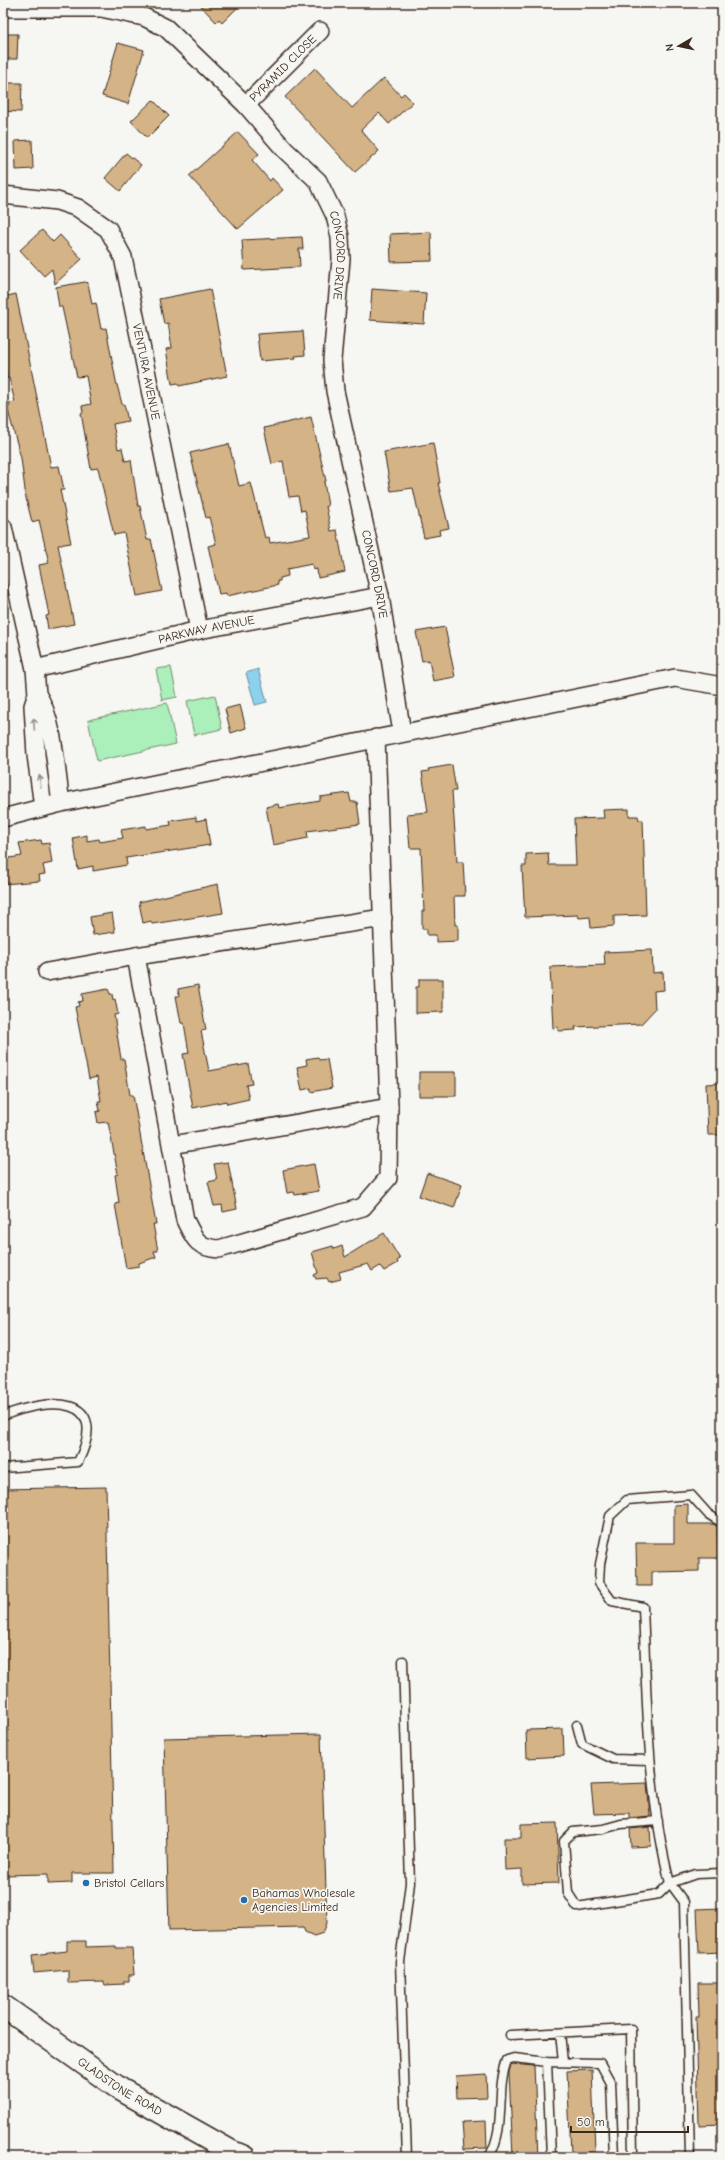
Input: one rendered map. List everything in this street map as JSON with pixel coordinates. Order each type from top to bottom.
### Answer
[{"type":"main road","name":"GLADSTONE ROAD","points":[[3,2006],[120,2089],[230,2151],[244,2157]]},
{"type":"street","name":"CONCORD DRIVE","points":[[3,8],[101,8],[144,17],[166,28],[246,105],[285,150],[318,181],[336,216],[340,237],[341,259],[332,360],[335,391],[380,596],[402,733]]},
{"type":"street","name":"PYRAMID CLOSE","points":[[246,105],[320,31]]},
{"type":"street","name":"VENTURA AVENUE","points":[[3,195],[57,201],[78,208],[108,229],[123,257],[199,630]]},
{"type":"street","points":[[3,527],[35,669],[37,694],[33,706],[36,755],[43,807]]},
{"type":"street","name":"PARKWAY AVENUE","points":[[35,669],[199,630],[380,596]]},
{"type":"street","points":[[3,818],[61,803],[675,678],[722,686]]},
{"type":"street","points":[[37,694],[43,704],[48,722],[61,803]]},
{"type":"street","points":[[136,956],[185,1220],[194,1238],[206,1249],[219,1249],[363,1207],[388,1178],[389,1107],[376,738]]},
{"type":"street","points":[[47,972],[136,956],[383,918]]},
{"type":"street","points":[[172,1145],[389,1107]]},
{"type":"lane","points":[[3,1416],[27,1408],[60,1404],[75,1406],[85,1415],[88,1429],[86,1447],[78,1462],[3,1468]]},
{"type":"lane","points":[[690,2157],[684,1902],[670,1883],[662,1850],[649,1760],[644,1607],[612,1601],[599,1583],[600,1564],[610,1516],[627,1500],[691,1494],[708,1514],[722,1523]]},
{"type":"lane","points":[[403,1661],[410,1883],[400,1962],[407,2157]]},
{"type":"lane","points":[[577,1724],[582,1744],[613,1758],[649,1760]]},
{"type":"lane","points":[[658,1821],[621,1824],[603,1829],[572,1832],[564,1841],[568,1893],[577,1907],[659,1894],[670,1883],[696,1874],[722,1872]]},
{"type":"lane","points":[[510,2035],[631,2029],[633,2157]]},
{"type":"lane","points":[[560,2032],[563,2062]]},
{"type":"lane","points":[[489,2157],[499,2135],[502,2082],[507,2060],[514,2058],[547,2062],[600,2063],[612,2083],[614,2157]]},
{"type":"lane","points":[[547,2062],[551,2157]]},
{"type":"green space","points":[[171,667],[177,697],[162,700],[156,669]]},
{"type":"green space","points":[[215,695],[222,729],[194,735],[187,701]]},
{"type":"green space","points":[[167,703],[176,744],[97,761],[88,720]]},
{"type":"water","points":[[258,669],[267,702],[255,705],[246,673]]},
{"type":"building","points":[[198,3],[242,3],[222,23],[219,19],[216,22]]},
{"type":"building","points":[[3,34],[18,34],[17,59],[3,59]]},
{"type":"building","points":[[118,43],[144,50],[128,104],[102,96]]},
{"type":"building","points":[[315,68],[352,108],[384,78],[401,96],[404,93],[413,102],[389,124],[379,113],[361,130],[379,151],[355,172],[285,97]]},
{"type":"building","points":[[3,83],[22,83],[21,112],[3,111]]},
{"type":"building","points":[[153,100],[169,116],[147,138],[131,121]]},
{"type":"building","points":[[238,132],[259,154],[252,160],[270,181],[272,178],[283,190],[238,229],[189,176]]},
{"type":"building","points":[[32,140],[33,169],[16,170],[15,141]]},
{"type":"building","points":[[126,153],[141,165],[120,191],[105,178]]},
{"type":"building","points":[[42,230],[53,242],[60,235],[82,259],[55,284],[52,269],[44,276],[20,250]]},
{"type":"building","points":[[431,232],[432,261],[391,262],[390,234]]},
{"type":"building","points":[[302,237],[303,249],[299,249],[300,267],[244,270],[242,240]]},
{"type":"building","points":[[85,282],[88,283],[92,304],[96,303],[101,329],[106,328],[116,381],[128,421],[113,424],[118,449],[122,448],[125,461],[131,460],[138,506],[140,506],[147,540],[151,539],[162,591],[137,596],[124,533],[114,535],[98,468],[91,469],[81,413],[83,412],[82,406],[91,404],[86,376],[77,377],[62,307],[59,307],[56,287]]},
{"type":"building","points":[[210,289],[227,376],[179,386],[178,383],[172,384],[166,349],[172,348],[168,323],[164,324],[159,299]]},
{"type":"building","points":[[372,289],[426,293],[424,324],[370,320]]},
{"type":"building","points":[[16,294],[51,467],[59,466],[64,490],[60,490],[71,543],[58,545],[74,624],[48,629],[46,616],[49,615],[39,565],[49,563],[39,520],[32,522],[26,498],[21,458],[7,407],[10,406],[9,403],[15,402],[9,378],[7,378],[5,367],[3,367],[3,297]]},
{"type":"building","points":[[303,331],[305,355],[295,356],[296,358],[260,361],[257,334]]},
{"type":"building","points":[[311,417],[326,481],[324,482],[328,506],[326,506],[331,531],[337,530],[345,572],[318,578],[317,569],[313,570],[312,564],[287,569],[288,576],[280,578],[280,581],[277,581],[278,585],[227,596],[226,593],[219,594],[208,546],[216,544],[209,517],[206,518],[190,453],[229,444],[239,486],[251,483],[265,538],[269,537],[270,543],[310,536],[305,510],[301,511],[298,496],[289,497],[283,461],[272,464],[264,428]]},
{"type":"building","points":[[433,443],[440,483],[438,483],[449,528],[439,530],[440,535],[424,538],[413,488],[391,491],[384,452]]},
{"type":"building","points":[[445,627],[455,677],[433,681],[429,660],[422,661],[416,632]]},
{"type":"building","points":[[240,705],[246,728],[231,733],[225,709]]},
{"type":"building","points":[[452,765],[456,791],[452,791],[457,862],[463,862],[465,896],[454,896],[455,925],[458,925],[458,941],[436,942],[436,935],[427,935],[427,929],[422,929],[422,911],[424,911],[421,848],[410,848],[407,814],[428,812],[422,772],[429,771],[428,769]]},
{"type":"building","points":[[349,793],[351,802],[357,802],[360,824],[307,831],[308,838],[273,845],[266,807],[278,804],[279,808],[320,801],[320,797]]},
{"type":"building","points":[[629,809],[629,816],[638,816],[639,820],[643,820],[646,915],[614,916],[614,926],[591,928],[590,917],[579,918],[578,915],[525,917],[522,866],[526,866],[526,854],[548,853],[549,865],[576,865],[574,819],[604,818],[603,810]]},
{"type":"building","points":[[196,817],[196,821],[206,819],[210,845],[126,858],[127,865],[93,871],[93,866],[78,869],[73,838],[87,835],[87,841],[99,839],[100,842],[123,838],[121,830],[146,826],[146,829],[171,825],[170,821]]},
{"type":"building","points":[[41,840],[42,844],[49,843],[52,863],[43,865],[45,874],[39,875],[40,881],[3,884],[3,859],[22,856],[19,843]]},
{"type":"building","points":[[218,884],[223,913],[152,924],[151,921],[143,923],[139,902]]},
{"type":"building","points":[[112,913],[115,932],[93,935],[90,917]]},
{"type":"building","points":[[652,950],[653,973],[663,972],[664,990],[654,991],[655,1009],[641,1024],[575,1027],[576,1030],[558,1031],[558,1027],[553,1028],[550,967],[605,965],[604,952]]},
{"type":"building","points":[[419,979],[443,979],[443,1012],[416,1013],[416,987],[419,987]]},
{"type":"building","points":[[198,985],[206,1030],[201,1031],[209,1071],[248,1064],[252,1084],[246,1085],[249,1099],[227,1104],[226,1101],[193,1108],[183,1054],[189,1053],[184,1023],[181,1023],[176,996],[179,996],[178,989]]},
{"type":"building","points":[[108,989],[110,994],[112,994],[113,1000],[115,999],[118,1014],[114,1015],[121,1059],[124,1059],[130,1095],[133,1095],[156,1224],[153,1224],[158,1251],[154,1251],[156,1257],[139,1263],[139,1266],[126,1268],[115,1204],[119,1203],[115,1175],[118,1174],[108,1122],[98,1123],[96,1112],[100,1111],[98,1101],[101,1101],[97,1077],[89,1079],[75,1007],[79,1006],[78,1002],[83,1001],[82,994]]},
{"type":"building","points":[[318,1057],[319,1060],[327,1059],[332,1088],[311,1092],[311,1088],[302,1090],[297,1067],[307,1065],[306,1059]]},
{"type":"building","points":[[419,1072],[456,1072],[456,1096],[419,1096]]},
{"type":"building","points":[[722,1083],[722,1135],[708,1135],[706,1084]]},
{"type":"building","points":[[228,1162],[237,1209],[223,1212],[222,1205],[214,1206],[208,1182],[217,1180],[214,1164]]},
{"type":"building","points":[[314,1164],[319,1191],[295,1195],[294,1192],[287,1193],[283,1170]]},
{"type":"building","points":[[427,1173],[462,1185],[454,1208],[419,1196]]},
{"type":"building","points":[[384,1233],[400,1259],[397,1261],[398,1263],[384,1271],[380,1266],[372,1271],[368,1264],[339,1272],[341,1279],[329,1282],[327,1278],[316,1279],[314,1275],[318,1273],[312,1252],[333,1246],[334,1249],[342,1246],[345,1257]]},
{"type":"building","points":[[106,1487],[114,1873],[72,1873],[72,1883],[48,1884],[48,1874],[4,1875],[3,1489]]},
{"type":"building","points":[[688,1504],[688,1524],[713,1524],[717,1526],[718,1558],[699,1558],[699,1571],[652,1572],[652,1586],[637,1586],[636,1543],[674,1543],[674,1505]]},
{"type":"building","points":[[563,1729],[564,1756],[527,1758],[526,1730]]},
{"type":"building","points":[[321,1734],[327,1923],[323,1933],[314,1936],[305,1932],[303,1927],[169,1930],[164,1738]]},
{"type":"building","points":[[647,1783],[650,1816],[629,1818],[629,1813],[594,1814],[591,1785]]},
{"type":"building","points":[[557,1823],[559,1883],[522,1884],[522,1869],[505,1870],[504,1838],[521,1838],[521,1824]]},
{"type":"building","points":[[650,1827],[651,1846],[631,1847],[630,1829]]},
{"type":"building","points":[[722,1908],[722,1952],[699,1953],[697,1909]]},
{"type":"building","points":[[67,1941],[86,1941],[86,1947],[116,1946],[116,1948],[132,1948],[134,1975],[129,1975],[129,1981],[124,1981],[124,1984],[104,1985],[104,1982],[68,1983],[68,1970],[34,1973],[32,1955],[67,1951]]},
{"type":"building","points":[[698,1983],[722,1983],[722,2124],[699,2125],[696,2017],[699,2017]]},
{"type":"building","points":[[511,2064],[534,2066],[538,2157],[513,2157],[509,2072]]},
{"type":"building","points":[[592,2070],[595,2152],[571,2153],[567,2071]]},
{"type":"building","points":[[486,2074],[487,2097],[457,2098],[456,2076]]},
{"type":"building","points":[[486,2121],[487,2148],[464,2149],[462,2122]]},
{"type":"place","name":"Bristol Cellars","points":[[86,1883]]},
{"type":"place","name":"Bahamas Wholesale Agencies Limited","points":[[244,1900]]}]
